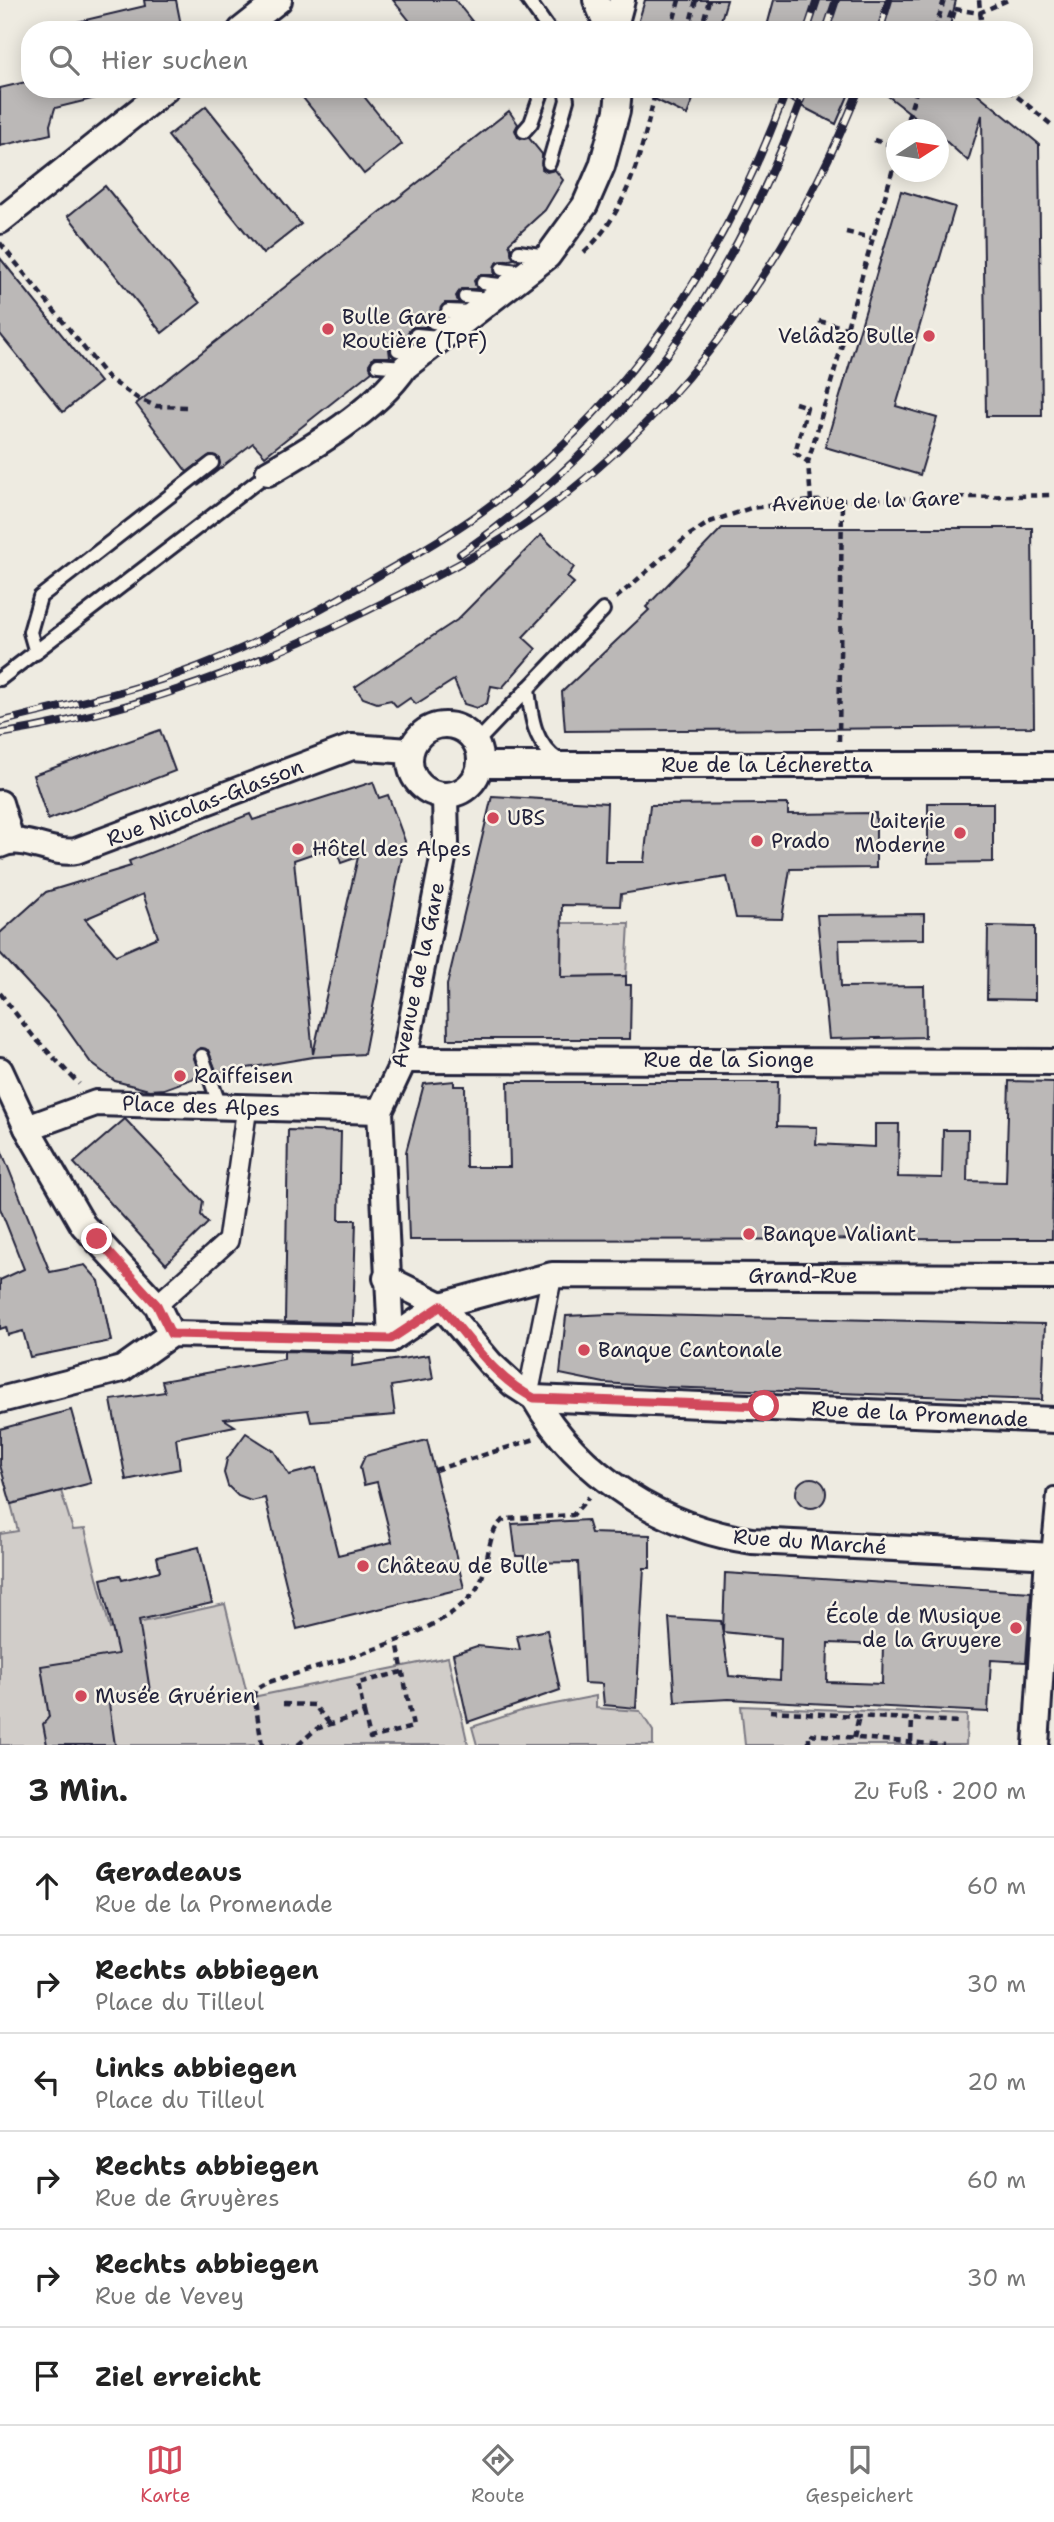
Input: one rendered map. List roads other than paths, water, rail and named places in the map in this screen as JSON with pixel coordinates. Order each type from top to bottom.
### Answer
[{"type":"street","points":[[252,21],[279,0]]},
{"type":"street","points":[[596,0],[607,21]]},
{"type":"street","points":[[615,21],[622,0]]},
{"type":"street","points":[[0,221],[155,98]]},
{"type":"street","points":[[268,473],[300,436],[315,424],[462,311],[548,256],[585,205],[603,166],[619,98]]},
{"type":"street","points":[[447,724],[469,733],[478,754],[472,783],[455,794],[444,796],[434,794],[416,782],[409,761],[410,751],[424,731],[447,724]]},
{"type":"street","name":"Rue Nicolas-Glasson","points":[[6,843],[64,854],[352,747],[410,751]]},
{"type":"street","name":"Rue de la Lécheretta","points":[[478,754],[566,765],[1054,765]]},
{"type":"street","name":"Avenue de la Gare","points":[[391,1339],[380,1111],[404,1060],[446,843],[444,796]]},
{"type":"street","points":[[0,803],[6,843]]},
{"type":"street","name":"Rue de la Sionge","points":[[404,1060],[1054,1062]]},
{"type":"street","points":[[0,1070],[27,1128],[83,1225],[157,1305],[171,1334]]},
{"type":"street","name":"Place des Alpes","points":[[27,1128],[96,1102],[380,1111]]},
{"type":"street","points":[[157,1305],[228,1241],[247,1107]]},
{"type":"street","points":[[531,1396],[552,1275]]},
{"type":"street","name":"Grand-Rue","points":[[391,1339],[441,1306],[552,1275],[1054,1277]]},
{"type":"street","points":[[386,1278],[441,1306]]},
{"type":"street","name":"Rue du Marché","points":[[441,1306],[490,1363],[531,1396],[556,1432],[603,1480],[689,1525],[730,1538],[1051,1556]]},
{"type":"street","points":[[0,1400],[122,1368],[171,1334],[391,1339]]},
{"type":"street","name":"Rue de la Promenade","points":[[531,1396],[1054,1420]]},
{"type":"street","points":[[1036,1745],[1051,1556]]},
{"type":"lane","points":[[528,0],[543,21]]},
{"type":"lane","points":[[524,131],[531,123],[540,98]]},
{"type":"lane","points":[[549,163],[567,98]]},
{"type":"lane","points":[[378,365],[462,311]]},
{"type":"lane","points":[[36,653],[30,632],[40,597],[212,463]]},
{"type":"lane","points":[[0,679],[268,473]]},
{"type":"lane","points":[[478,754],[528,688],[603,610]]},
{"type":"lane","points":[[528,688],[533,728],[549,753],[566,765]]},
{"type":"lane","points":[[202,1056],[220,1106]]},
{"type":"lane","points":[[1051,1556],[1054,1494]]},
{"type":"railway","points":[[810,21],[817,0]]},
{"type":"railway","points":[[829,21],[836,0]]},
{"type":"railway","points":[[883,21],[889,0]]},
{"type":"railway","points":[[0,722],[132,689],[226,655],[347,594],[448,534],[492,504],[543,463],[589,418],[631,370],[670,319],[735,208],[783,98]]},
{"type":"railway","points":[[460,554],[522,508],[577,458],[626,406],[670,350],[710,291],[745,227],[777,160],[801,98]]},
{"type":"railway","points":[[0,734],[93,715],[139,702],[271,655],[452,568],[541,513],[594,472],[643,426],[688,377],[730,324],[768,269],[802,211],[855,98]]},
{"type":"place","name":"Bulle Gare Routière (TPF)","points":[[328,329]]},
{"type":"place","name":"Velâdzo Bulle","points":[[929,336]]},
{"type":"place","name":"UBS","points":[[493,818]]},
{"type":"place","name":"Laiterie Moderne","points":[[960,833]]},
{"type":"place","name":"Prado","points":[[757,841]]},
{"type":"place","name":"Hôtel des Alpes","points":[[298,849]]},
{"type":"place","name":"Raiffeisen","points":[[180,1076]]},
{"type":"place","name":"Banque Valiant","points":[[749,1234]]},
{"type":"place","name":"Banque Cantonale","points":[[584,1350]]},
{"type":"place","name":"Château de Bulle","points":[[363,1566]]},
{"type":"place","name":"École de Musique de la Gruyere","points":[[1016,1628]]},
{"type":"place","name":"Musée Gruérien","points":[[81,1696]]}]
